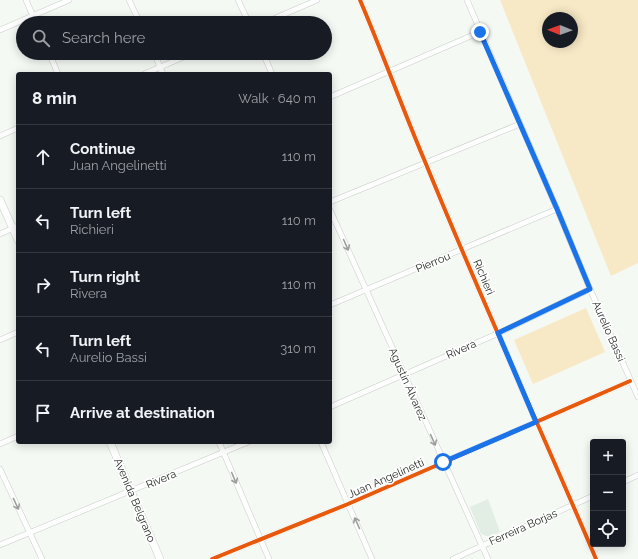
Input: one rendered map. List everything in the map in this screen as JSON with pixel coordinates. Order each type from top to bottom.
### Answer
[{"type":"main road","points":[[0,200],[15,227]]},
{"type":"main road","name":"Avenida Belgrano","points":[[111,444],[160,559]]},
{"type":"street","points":[[26,0],[33,16],[69,0]]},
{"type":"street","points":[[130,0],[137,16]]},
{"type":"street","points":[[238,0],[246,16]]},
{"type":"street","points":[[280,16],[317,0]]},
{"type":"street","name":"Richieri","points":[[360,0],[390,71],[426,164],[596,559]]},
{"type":"street","name":"Aurelio Bassi","points":[[467,0],[590,289],[638,397]]},
{"type":"street","points":[[0,30],[16,23]]},
{"type":"street","points":[[332,96],[480,32]]},
{"type":"street","points":[[52,60],[57,72]]},
{"type":"street","points":[[157,60],[162,72]]},
{"type":"street","points":[[149,72],[176,60]]},
{"type":"street","points":[[266,60],[271,72]]},
{"type":"street","points":[[332,201],[426,164],[520,124]]},
{"type":"street","points":[[0,136],[16,129]]},
{"type":"street","name":"Pierrou","points":[[332,304],[557,209]]},
{"type":"street","name":"Agustín Álvarez","points":[[332,214],[488,559]]},
{"type":"street","points":[[0,234],[15,227]]},
{"type":"street","name":"Rivera","points":[[332,406],[498,333],[590,289]]},
{"type":"street","points":[[0,340],[16,333]]},
{"type":"street","name":"Juan Angelinetti","points":[[212,559],[348,504],[630,381]]},
{"type":"street","points":[[0,444],[16,437]]},
{"type":"street","points":[[220,444],[270,559]]},
{"type":"street","name":"Rivera","points":[[0,545],[243,444]]},
{"type":"street","points":[[322,444],[372,559]]},
{"type":"street","points":[[0,469],[42,559]]},
{"type":"street","points":[[626,481],[638,476]]},
{"type":"street","name":"Ferreira Borjas","points":[[453,559],[590,498]]},
{"type":"shaded area","points":[[500,0],[638,0],[638,263],[611,276]]},
{"type":"shaded area","points":[[586,308],[605,352],[533,384],[514,340]]},
{"type":"shaded area","points":[[488,499],[500,532],[489,537],[481,534],[470,507]]},
{"type":"cycle path","points":[[360,0],[447,214],[596,559]]},
{"type":"cycle path","points":[[212,559],[348,504],[630,381]]},
{"type":"route","points":[[443,462],[536,422],[498,333],[590,289],[480,32]]}]
